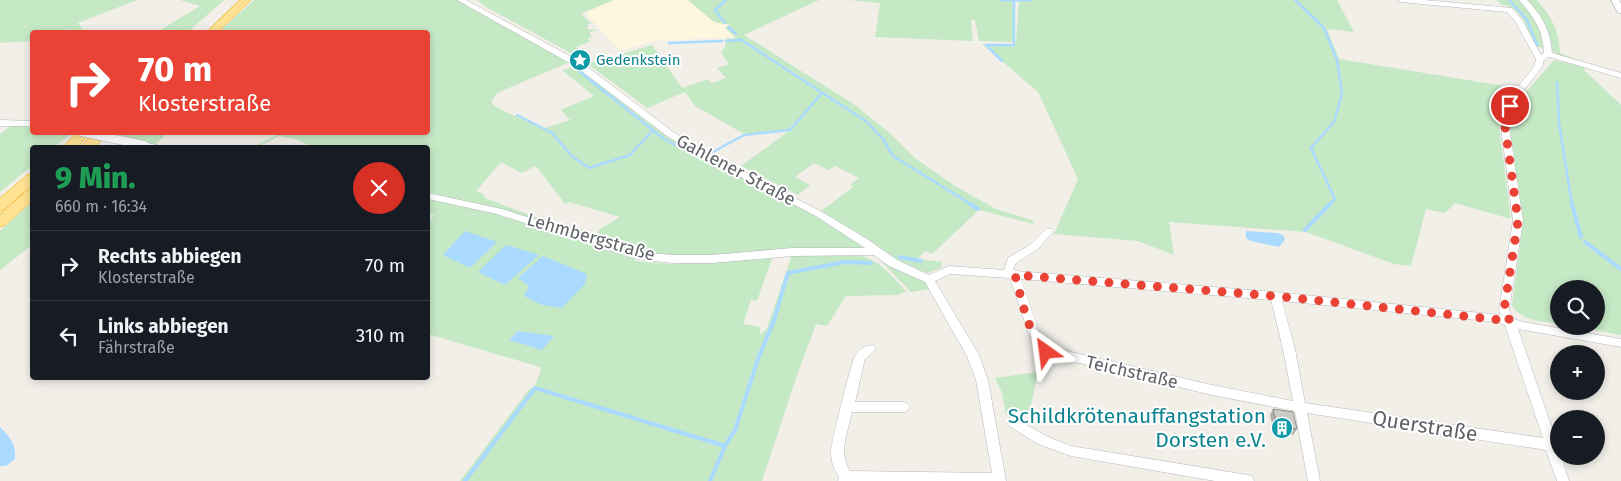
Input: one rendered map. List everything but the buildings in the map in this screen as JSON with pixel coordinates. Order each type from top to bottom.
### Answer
[{"type":"highway","points":[[201,30],[233,0]]},
{"type":"highway","points":[[214,30],[246,0]]},
{"type":"highway","points":[[71,145],[83,135]]},
{"type":"highway","points":[[89,145],[100,135]]},
{"type":"highway","points":[[1,218],[30,181]]},
{"type":"highway","points":[[1,218],[30,196]]},
{"type":"street","name":"Gahlener Straße","points":[[461,0],[578,64],[670,134],[691,147],[819,214],[893,263],[929,279]]},
{"type":"street","points":[[1401,0],[1509,10],[1544,57],[1621,76]]},
{"type":"street","points":[[1523,0],[1538,17],[1543,26],[1544,57],[1520,89],[1504,119],[1518,221],[1504,310],[1510,321],[1550,442]]},
{"type":"street","points":[[1615,0],[1621,11]]},
{"type":"street","points":[[0,123],[30,124]]},
{"type":"street","points":[[96,135],[144,145]]},
{"type":"street","name":"Lehmbergstraße","points":[[430,196],[499,211],[637,255],[673,259],[876,251]]},
{"type":"street","points":[[1015,275],[1008,269],[1012,261],[1034,247],[1049,231]]},
{"type":"street","points":[[870,349],[860,358],[847,407],[837,458],[845,479],[999,480],[991,420],[974,355],[929,279],[949,270],[1275,296],[1510,321],[1621,343]]},
{"type":"street","name":"Teichstraße","points":[[1015,275],[1025,312],[1037,339],[1046,352],[1203,388],[1300,406]]},
{"type":"street","points":[[1275,296],[1289,349],[1314,481]]},
{"type":"street","name":"Querstraße","points":[[1300,406],[1550,445]]},
{"type":"street","points":[[847,407],[904,407]]},
{"type":"street","points":[[1012,422],[1042,440],[1071,451],[1248,481]]},
{"type":"street","points":[[1558,465],[1563,481]]},
{"type":"shaded area","points":[[614,0],[688,0],[714,22],[729,24],[731,26],[725,28],[735,37],[652,41],[620,51],[585,12]]},
{"type":"green space","points":[[0,0],[137,0],[78,23],[83,30],[30,30],[30,41],[0,43]]},
{"type":"green space","points":[[180,0],[224,0],[190,30],[160,30],[200,6]]},
{"type":"green space","points":[[254,0],[457,0],[570,62],[497,93],[491,102],[502,110],[545,128],[570,120],[561,110],[594,96],[562,70],[577,66],[682,146],[821,218],[862,244],[862,248],[698,257],[640,252],[479,204],[430,194],[430,145],[308,145],[295,139],[279,136],[262,145],[257,145],[276,135],[430,135],[430,30],[221,30]],"holes":[[[501,162],[521,173],[536,166],[565,204],[569,202],[620,217],[600,229],[595,235],[570,225],[535,217],[485,198],[482,193],[476,191]]]},
{"type":"green space","points":[[477,0],[614,0],[581,14],[592,24],[588,24],[587,29],[598,30],[590,32],[590,35],[593,36],[587,39],[591,41],[576,47],[587,57],[578,57],[486,7]]},
{"type":"green space","points":[[688,0],[819,0],[744,35],[855,105],[891,134],[916,159],[955,186],[996,209],[1034,221],[1033,224],[979,210],[932,254],[926,251],[917,259],[942,262],[941,268],[927,273],[893,258],[863,236],[821,211],[853,187],[850,185],[859,178],[835,166],[829,170],[814,163],[795,177],[810,185],[798,195],[741,166],[789,131],[744,134],[695,106],[685,92],[647,108],[588,64],[652,45],[682,88],[708,79],[712,83],[726,78],[717,68],[729,64],[721,53],[725,47],[726,39],[736,38],[725,28],[730,25],[714,22]]},
{"type":"green space","points":[[849,0],[1337,0],[1354,32],[1327,29],[1339,59],[1516,88],[1498,119],[1511,219],[1455,203],[1445,213],[1426,209],[1411,266],[1394,264],[1306,232],[1169,222],[1174,255],[1138,241],[1054,234],[1078,179],[1038,92],[982,44],[1012,44],[1016,42],[1019,2],[1015,2],[1014,42],[979,41],[975,20],[971,20],[973,41],[875,37],[880,3]]},
{"type":"green space","points":[[1496,0],[1521,0],[1539,22],[1544,48],[1534,46],[1527,26],[1515,10],[1502,5]]},
{"type":"green space","points":[[1525,0],[1537,0],[1547,12],[1556,31],[1560,53],[1580,61],[1561,56],[1552,51]]},
{"type":"green space","points":[[1554,60],[1584,67],[1585,71],[1621,105],[1621,335],[1605,332],[1605,280],[1550,280],[1550,323],[1526,317],[1512,305],[1523,222],[1509,121],[1514,106]]},
{"type":"green space","points":[[12,125],[30,127],[30,135],[70,135],[57,145],[30,145],[30,168],[0,192],[0,134]]},
{"type":"green space","points":[[108,135],[165,135],[155,145]]},
{"type":"green space","points":[[430,197],[477,208],[636,256],[634,261],[671,264],[773,256],[757,301],[751,300],[743,324],[760,327],[760,335],[767,328],[792,255],[855,254],[872,260],[881,266],[906,291],[898,295],[846,296],[827,326],[816,324],[762,481],[460,481],[530,388],[534,388],[541,370],[540,367],[430,335],[430,220],[434,215],[430,214]]},
{"type":"green space","points":[[30,204],[30,247],[0,270],[0,231]]},
{"type":"green space","points":[[877,257],[923,280],[930,289],[911,292]]},
{"type":"green space","points":[[1038,372],[1030,410],[1006,415],[1002,393],[995,378]]},
{"type":"water","points":[[465,231],[497,242],[470,268],[443,255]]},
{"type":"water","points":[[1246,231],[1278,233],[1283,235],[1285,240],[1279,247],[1251,241],[1246,238]]},
{"type":"water","points":[[506,245],[539,255],[505,285],[478,272]]},
{"type":"water","points":[[543,256],[587,274],[585,284],[562,308],[542,305],[524,296],[529,286],[518,278]]},
{"type":"water","points":[[518,331],[554,336],[542,350],[509,340]]},
{"type":"water","points":[[0,427],[9,438],[14,449],[15,459],[6,466],[0,466]]},
{"type":"waterway","points":[[725,23],[715,10],[726,0]]},
{"type":"waterway","points":[[1001,0],[1031,0]]},
{"type":"waterway","points":[[1295,0],[1324,28],[1337,60],[1342,94],[1334,122],[1311,148],[1335,199],[1330,204]]},
{"type":"waterway","points":[[1509,0],[1527,20],[1537,45]]},
{"type":"waterway","points":[[1014,2],[1014,42]]},
{"type":"waterway","points":[[728,27],[736,34]]},
{"type":"waterway","points":[[740,39],[867,122],[883,139],[893,156],[972,205]]},
{"type":"waterway","points":[[726,41],[740,40]]},
{"type":"waterway","points":[[669,43],[722,41]]},
{"type":"waterway","points":[[1002,61],[986,45],[1014,45]]},
{"type":"waterway","points":[[575,68],[653,130]]},
{"type":"waterway","points":[[1557,82],[1559,123],[1572,205]]},
{"type":"waterway","points":[[711,153],[744,135],[790,130],[822,93]]},
{"type":"waterway","points":[[517,115],[552,133],[572,156],[589,168],[630,155],[653,130]]},
{"type":"waterway","points":[[653,130],[664,139],[703,159]]},
{"type":"waterway","points":[[970,204],[978,209]]},
{"type":"waterway","points":[[1305,230],[1330,204]]},
{"type":"waterway","points":[[1572,204],[1581,237]]},
{"type":"waterway","points":[[1585,242],[1621,269]]},
{"type":"waterway","points":[[900,257],[921,261]]},
{"type":"waterway","points":[[725,446],[735,430],[758,359],[774,320],[788,273],[845,262],[871,263]]},
{"type":"waterway","points":[[465,481],[535,388],[725,446]]},
{"type":"waterway","points":[[710,481],[725,446]]},
{"type":"place","name":"Gedenkstein","points":[[580,60]]},
{"type":"place","name":"Schildkrötenauffangstation Dorsten e.V.","points":[[1282,428]]},
{"type":"route","points":[[1046,352],[1037,339],[1025,312],[1015,275],[1275,296],[1498,318],[1510,321],[1504,310],[1518,221],[1504,119],[1510,106]]}]
